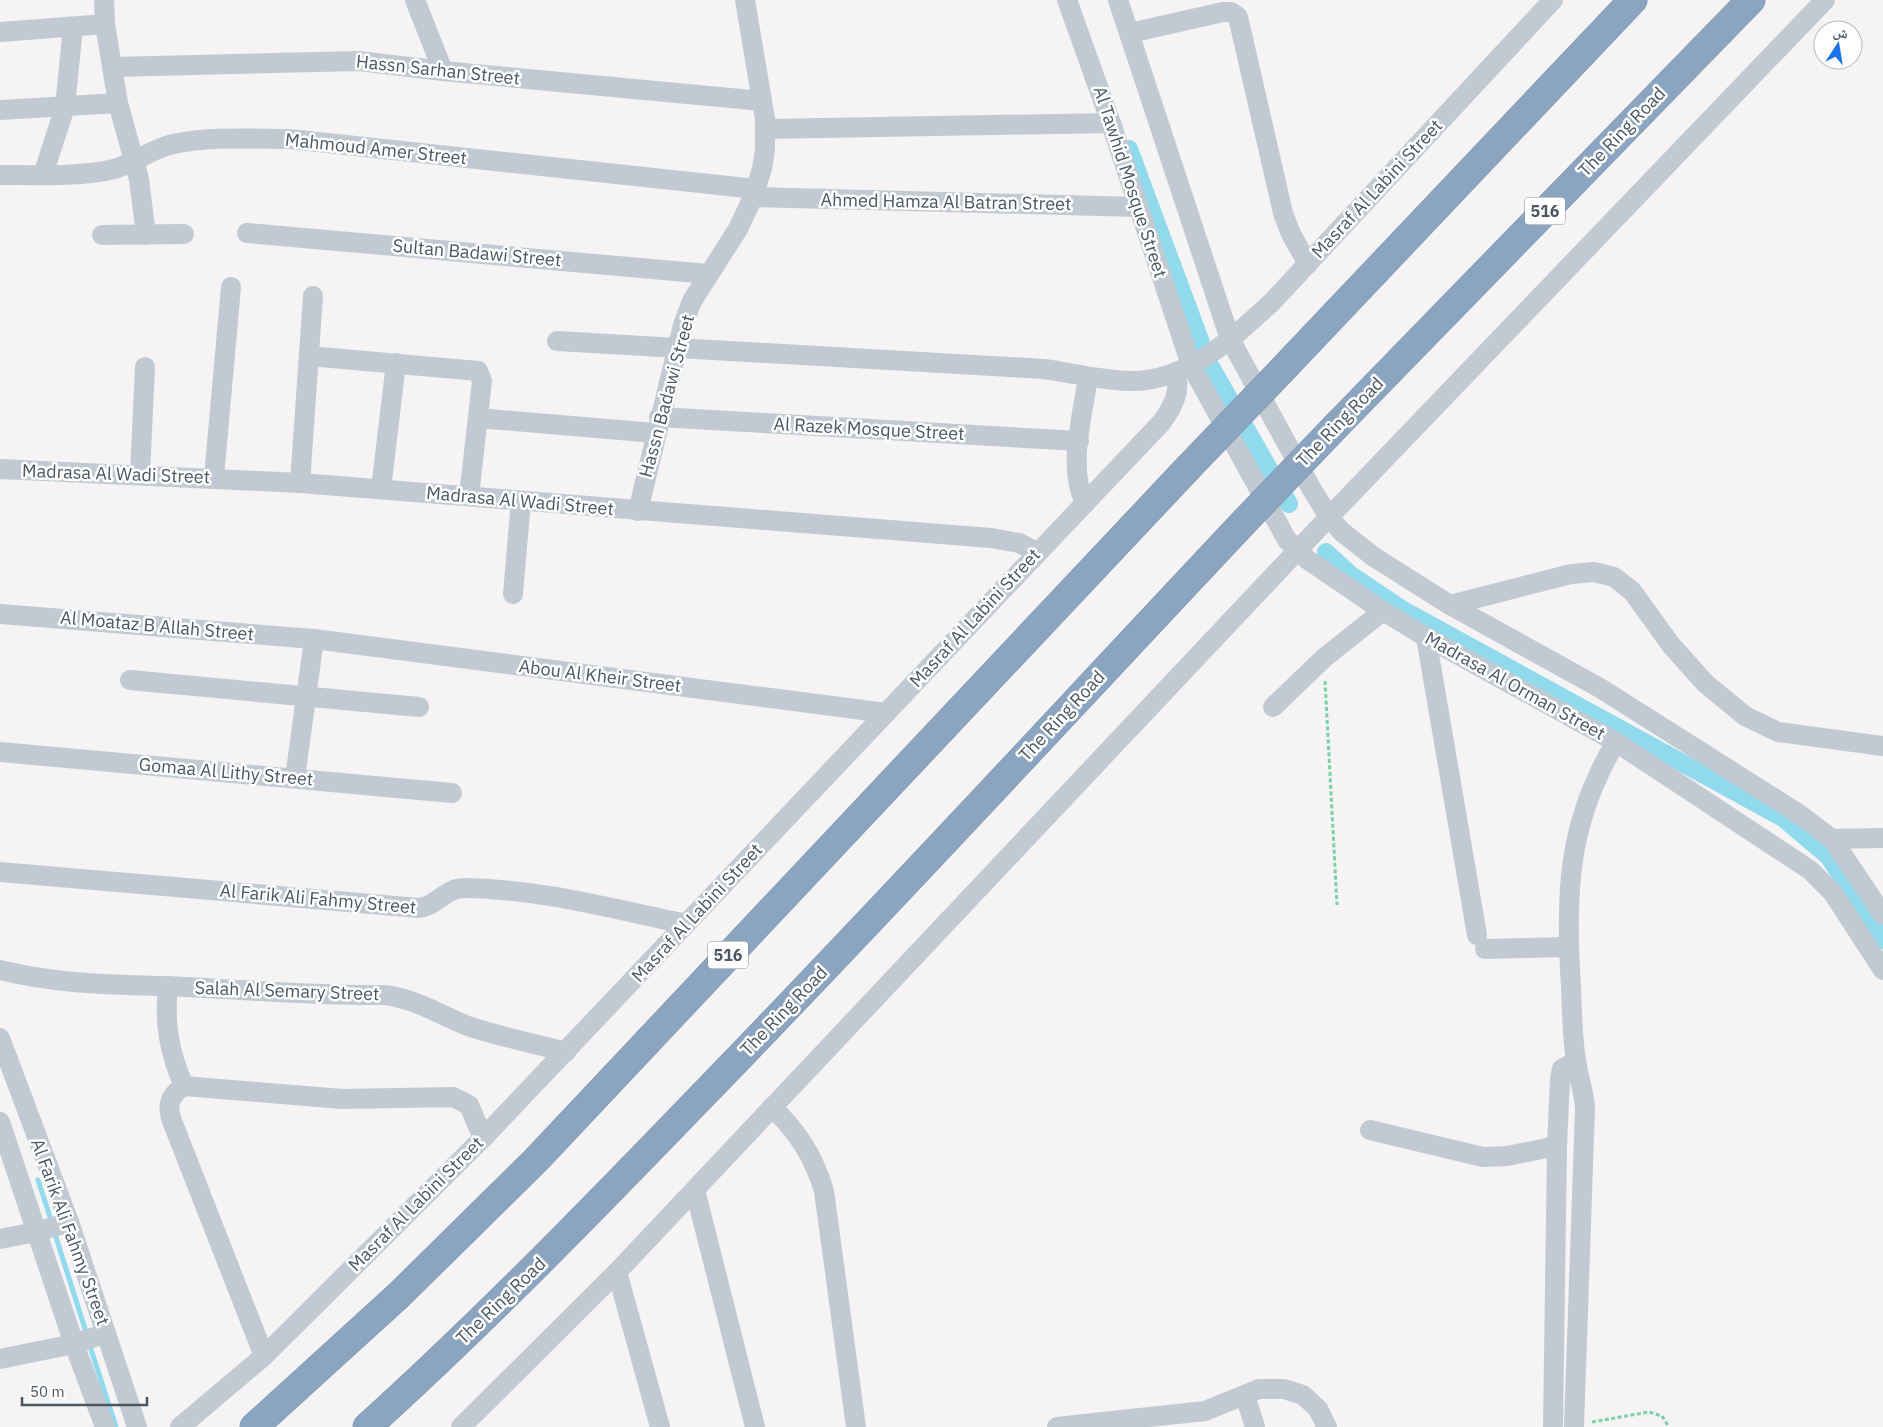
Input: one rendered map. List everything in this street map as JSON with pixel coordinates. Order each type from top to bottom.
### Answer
[{"type":"highway","name":"516","points":[[254,1427],[399,1295],[536,1160],[1187,469],[1634,0]]},
{"type":"highway","name":"The Ring Road","points":[[367,1427],[454,1346],[580,1223],[810,985],[1245,521],[1751,0]]},
{"type":"street","points":[[104,0],[105,24],[118,103],[139,179],[146,235]]},
{"type":"street","points":[[415,0],[443,71]]},
{"type":"street","name":"Hassn Badawi Street","points":[[638,511],[676,350],[692,301],[738,229],[755,193],[762,169],[766,129],[745,0]]},
{"type":"street","name":"Al Tawhid Mosque Street","points":[[1067,0],[1111,123],[1138,207],[1183,368]]},
{"type":"street","points":[[1118,0],[1230,339],[1311,488],[1329,517],[1342,532],[1368,553],[1450,605],[1600,688],[1764,790],[1832,839],[1883,915]]},
{"type":"street","name":"Masraf Al Labini Street","points":[[180,1427],[264,1356],[483,1138],[566,1052],[1168,413],[1178,391],[1183,368],[1230,339],[1272,302],[1553,0]]},
{"type":"street","points":[[461,1427],[617,1272],[1329,517],[1825,0]]},
{"type":"street","points":[[1130,33],[1223,12],[1231,12],[1238,16],[1283,213],[1290,234],[1308,264]]},
{"type":"street","points":[[0,32],[105,24]]},
{"type":"street","points":[[43,175],[65,107],[73,27]]},
{"type":"street","name":"Hassn Sarhan Street","points":[[112,67],[359,61],[443,71],[762,101]]},
{"type":"street","points":[[0,110],[118,103]]},
{"type":"street","points":[[766,129],[1111,123]]},
{"type":"street","name":"Mahmoud Amer Street","points":[[0,175],[43,175],[112,170],[134,163],[151,151],[172,144],[220,139],[290,139],[755,193]]},
{"type":"street","name":"Ahmed Hamza Al Batran Street","points":[[755,193],[1138,207]]},
{"type":"street","name":"Sultan Badawi Street","points":[[247,233],[708,274]]},
{"type":"street","points":[[102,235],[184,234]]},
{"type":"street","points":[[214,477],[231,287]]},
{"type":"street","points":[[300,483],[313,296]]},
{"type":"street","points":[[557,341],[676,350],[1044,369],[1088,377],[1130,381],[1166,376],[1183,368]]},
{"type":"street","points":[[309,356],[478,371],[482,381],[469,496]]},
{"type":"street","points":[[381,489],[396,363]]},
{"type":"street","points":[[140,474],[145,367]]},
{"type":"street","name":"Madrasa Al Orman Street","points":[[1183,368],[1278,528],[1297,551],[1383,611],[1426,637],[1616,742],[1810,870],[1833,893],[1883,970]]},
{"type":"street","points":[[1085,503],[1080,494],[1076,468],[1088,377]]},
{"type":"street","name":"Al Razek Mosque Street","points":[[478,418],[1079,441]]},
{"type":"street","name":"Madrasa Al Wadi Street","points":[[0,469],[214,477],[469,496],[991,538],[1019,543],[1037,552]]},
{"type":"street","points":[[513,594],[521,501]]},
{"type":"street","points":[[1450,605],[1571,574],[1594,572],[1614,577],[1632,591],[1670,645],[1705,684],[1745,716],[1778,732],[1883,746]]},
{"type":"street","points":[[1273,707],[1324,658],[1383,611]]},
{"type":"street","name":"Al Moataz B Allah Street","points":[[0,614],[314,639]]},
{"type":"street","points":[[1426,637],[1481,942],[1568,947]]},
{"type":"street","points":[[295,778],[314,639]]},
{"type":"street","name":"Abou Al Kheir Street","points":[[314,639],[886,712]]},
{"type":"street","points":[[130,680],[419,707]]},
{"type":"street","points":[[1574,1426],[1585,1108],[1584,1092],[1576,1061],[1568,947],[1570,887],[1576,836],[1592,787],[1616,742]]},
{"type":"street","name":"Gomaa Al Lithy Street","points":[[0,752],[452,793]]},
{"type":"street","points":[[1832,839],[1883,838]]},
{"type":"street","name":"Al Farik Ali Fahmy Street","points":[[0,872],[418,908],[434,904],[445,893],[463,888],[542,894],[686,924]]},
{"type":"street","name":"Salah Al Semary Street","points":[[0,970],[78,984],[385,995],[404,998],[469,1026],[566,1052]]},
{"type":"street","points":[[168,986],[165,1012],[168,1039],[184,1086]]},
{"type":"street","name":"Al Farik Ali Fahmy Street","points":[[0,1038],[39,1143],[52,1227],[90,1338],[136,1427]]},
{"type":"street","points":[[1553,1427],[1557,1146],[1560,1074],[1566,1065],[1576,1061]]},
{"type":"street","points":[[264,1356],[168,1111],[170,1100],[175,1091],[184,1086],[342,1098],[453,1097],[468,1104],[483,1138]]},
{"type":"street","points":[[772,1107],[791,1126],[806,1146],[824,1191],[856,1427]]},
{"type":"street","name":"Al Farik Ali Fahmy Street","points":[[0,1122],[4,1147],[52,1227],[90,1338],[104,1427]]},
{"type":"street","points":[[1370,1130],[1482,1157],[1507,1156],[1557,1146]]},
{"type":"street","points":[[4,1147],[39,1143]]},
{"type":"street","points":[[695,1190],[755,1427]]},
{"type":"street","points":[[0,1239],[52,1227]]},
{"type":"street","points":[[617,1272],[660,1427]]},
{"type":"street","points":[[0,1359],[90,1338]]},
{"type":"street","points":[[1057,1427],[1208,1419],[1245,1395],[1259,1389],[1284,1389],[1303,1395],[1318,1409],[1327,1427]]},
{"type":"street","points":[[1245,1395],[1255,1427]]},
{"type":"path","points":[[1324,658],[1337,905]]},
{"type":"path","points":[[1574,1426],[1649,1412],[1662,1416],[1669,1427]]},
{"type":"waterway","points":[[1129,149],[1203,348]]},
{"type":"waterway","points":[[1211,367],[1289,504]]},
{"type":"waterway","points":[[1326,552],[1351,575],[1403,610],[1783,818],[1829,857],[1883,940]]},
{"type":"waterway","points":[[38,1180],[52,1223]]},
{"type":"waterway","points":[[54,1231],[87,1335]]},
{"type":"waterway","points":[[89,1343],[116,1427]]}]
